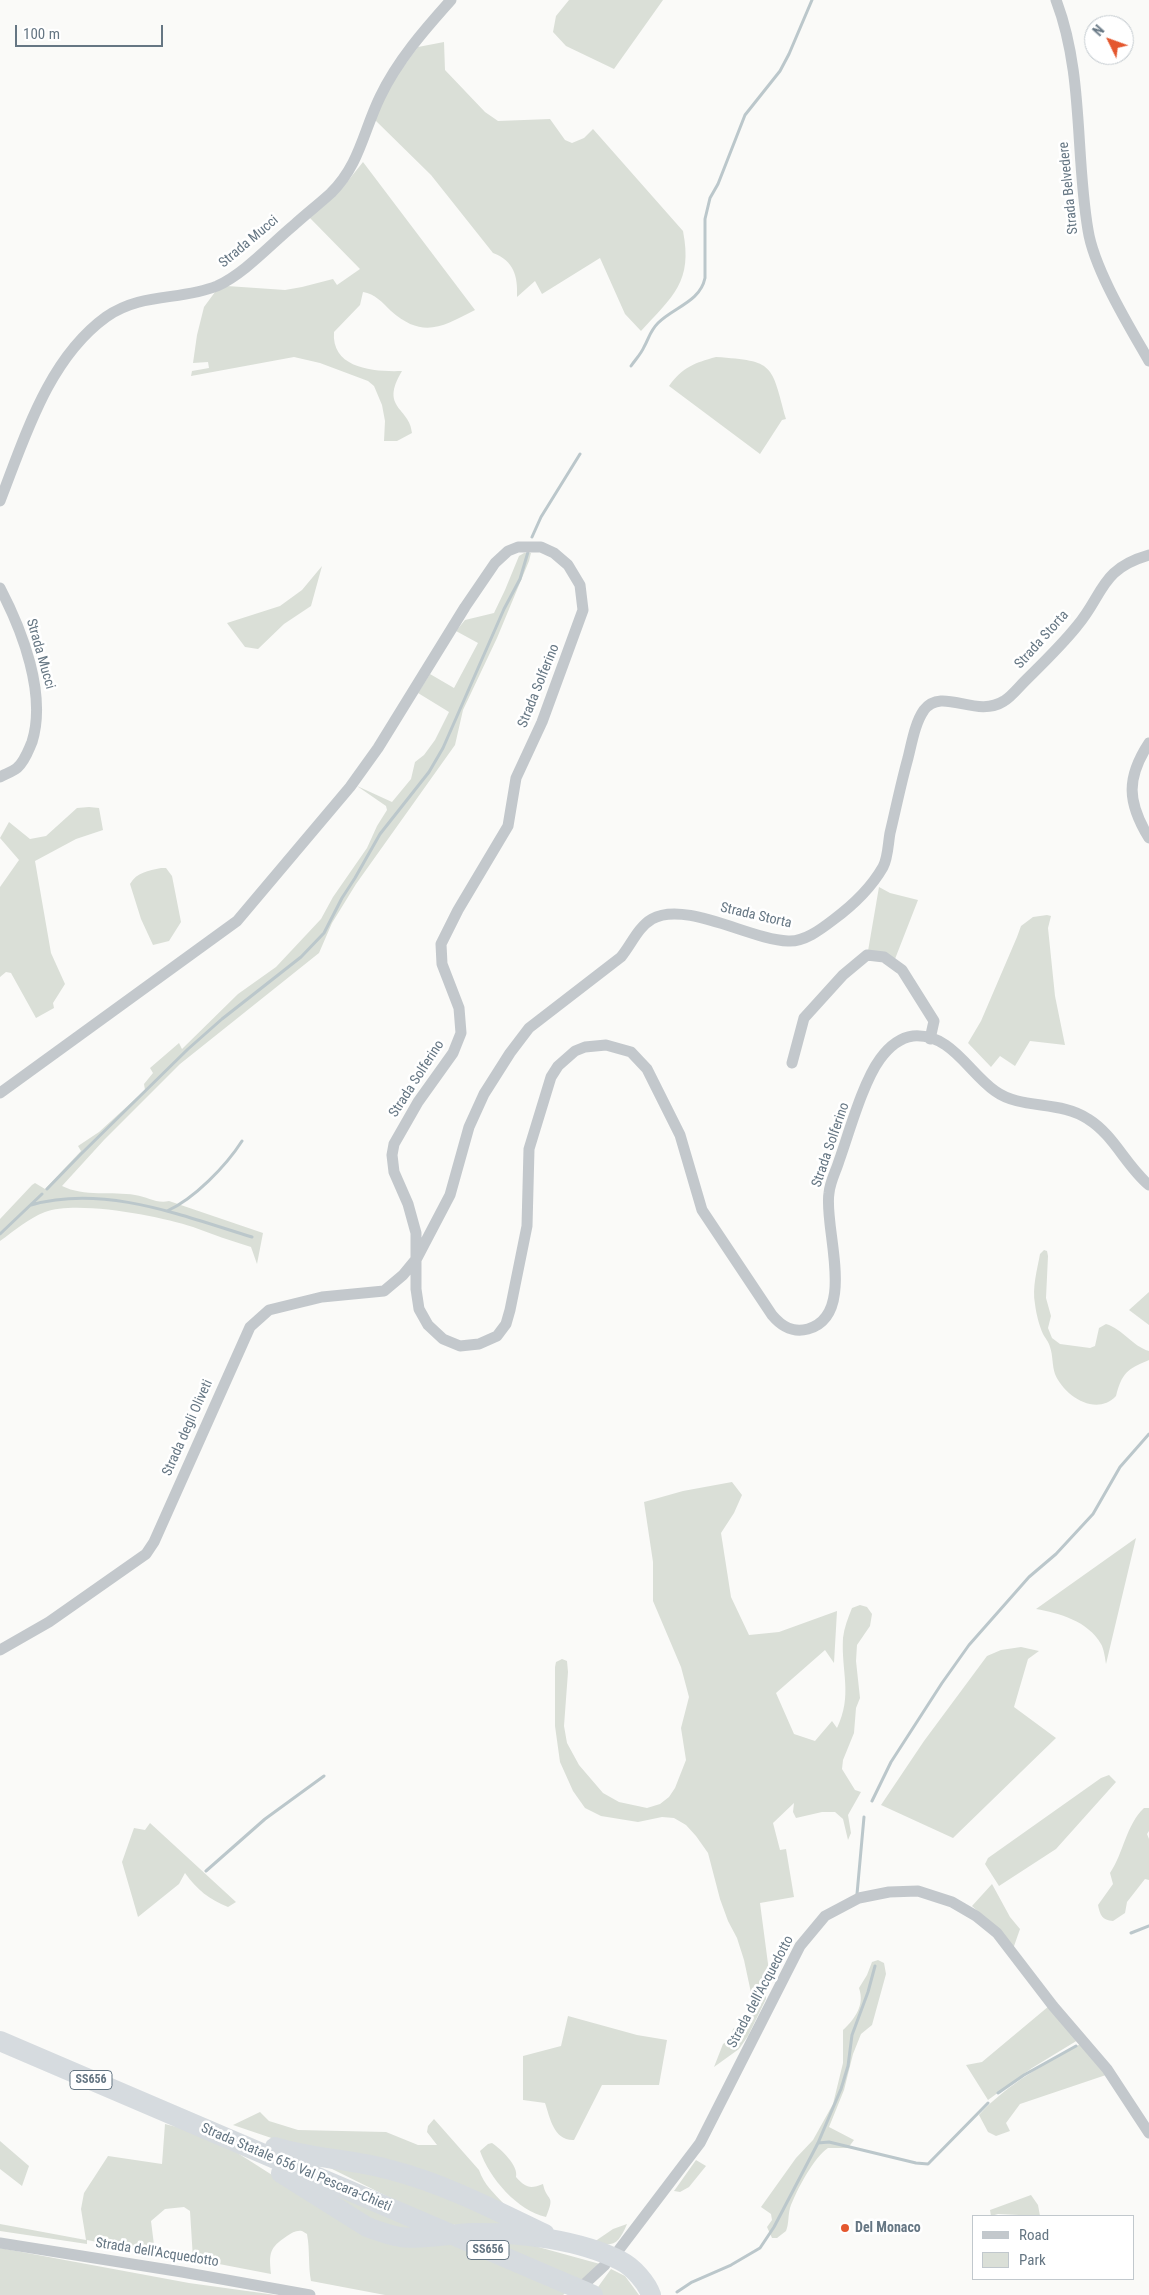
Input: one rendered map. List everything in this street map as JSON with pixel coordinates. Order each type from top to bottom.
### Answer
[{"type":"highway","name":"Strada Statale 656 Val Pescara-Chieti","points":[[0,2041],[593,2295]]},
{"type":"highway","points":[[220,2135],[241,2135],[292,2153],[389,2169],[424,2180],[448,2188],[560,2242]]},
{"type":"highway","points":[[220,2135],[252,2158],[292,2179],[367,2227],[402,2237],[473,2233],[560,2242],[583,2247],[623,2262],[649,2288],[651,2295]]},
{"type":"street","name":"Strada Mucci","points":[[0,500],[50,382],[73,347],[104,318],[126,306],[152,298],[204,290],[223,283],[271,246],[330,194],[345,178],[357,158],[374,110],[392,74],[420,36],[451,0]]},
{"type":"street","name":"Strada Belvedere","points":[[1056,0],[1070,50],[1081,180],[1088,231],[1108,283],[1149,361]]},
{"type":"street","name":"Strada Solferino","points":[[0,1093],[237,921],[350,787],[378,748],[465,606],[495,562],[508,551],[518,547],[538,547],[546,549],[568,565],[575,576],[583,597],[583,610],[542,722],[516,778],[508,826],[454,916],[441,944],[442,964],[459,1008],[461,1033],[453,1053],[418,1102],[399,1135],[394,1144],[392,1155],[394,1172],[408,1204],[416,1232],[416,1289],[419,1308],[428,1326],[443,1338],[460,1346],[479,1344],[497,1336],[506,1324],[526,1226],[529,1149],[551,1077],[558,1066],[575,1051],[585,1047],[606,1044],[630,1052],[648,1069],[680,1135],[702,1210],[772,1315],[780,1324],[792,1330],[811,1328],[822,1320],[833,1301],[837,1272],[829,1193],[872,1073],[878,1061],[895,1042],[915,1036],[930,1039],[958,1053],[993,1090],[1005,1097],[1065,1108],[1088,1118],[1103,1131],[1134,1172],[1149,1185]]},
{"type":"street","name":"Strada Storta","points":[[417,1258],[450,1195],[469,1127],[484,1094],[510,1053],[530,1028],[621,958],[633,944],[643,926],[653,918],[665,914],[684,914],[789,942],[810,936],[832,921],[855,902],[884,865],[913,736],[925,710],[932,703],[944,700],[970,707],[988,708],[1004,701],[1078,625],[1099,590],[1110,576],[1122,566],[1149,555]]},
{"type":"street","name":"Strada Mucci","points":[[0,588],[14,618],[25,649],[38,705],[36,727],[27,755],[16,768],[0,777]]},
{"type":"street","points":[[1149,743],[1138,760],[1132,781],[1136,812],[1149,838]]},
{"type":"street","points":[[792,1063],[804,1018],[843,975],[867,955],[884,957],[902,970],[934,1021],[930,1039]]},
{"type":"street","name":"Strada degli Oliveti","points":[[0,1650],[48,1622],[146,1554],[154,1542],[250,1327],[269,1310],[322,1297],[384,1291],[403,1275],[417,1258]]},
{"type":"street","name":"Strada dell'Acquedotto","points":[[618,2251],[700,2143],[800,1946],[825,1916],[860,1898],[889,1892],[918,1892],[952,1902],[976,1916],[998,1933],[1053,2006],[1107,2069],[1149,2132]]},
{"type":"street","name":"Strada dell'Acquedotto","points":[[0,2243],[172,2270],[310,2295]]},
{"type":"street","points":[[572,2295],[605,2265]]},
{"type":"green space","points":[[569,0],[663,0],[614,69],[566,46],[553,32],[556,16]]},
{"type":"green space","points":[[444,42],[445,70],[485,112],[498,121],[550,119],[565,140],[572,143],[584,138],[593,129],[683,231],[685,263],[683,276],[671,297],[641,331],[625,314],[600,258],[542,294],[535,281],[517,297],[517,282],[513,270],[506,260],[493,253],[431,175],[375,120],[391,83],[418,47]]},
{"type":"green space","points":[[363,162],[475,310],[442,325],[423,327],[402,320],[378,299],[363,292],[360,305],[334,332],[335,344],[340,354],[347,361],[368,369],[402,371],[396,384],[395,400],[410,424],[412,433],[397,441],[384,441],[385,421],[382,405],[374,386],[368,381],[320,363],[294,357],[191,376],[192,371],[209,368],[208,362],[193,363],[204,307],[215,292],[227,286],[285,290],[333,279],[337,285],[360,269],[309,217],[347,182]]},
{"type":"green space","points":[[716,357],[760,364],[768,369],[773,376],[786,419],[782,420],[760,454],[669,386],[684,370],[701,361]]},
{"type":"green space","points":[[524,553],[531,553],[529,561],[497,638],[463,710],[455,745],[356,884],[332,923],[319,953],[180,1064],[104,1140],[62,1186],[79,1191],[126,1194],[156,1201],[169,1201],[263,1233],[257,1264],[251,1247],[193,1227],[140,1214],[97,1209],[59,1209],[45,1212],[27,1221],[0,1241],[0,1219],[32,1185],[35,1183],[45,1189],[81,1151],[78,1146],[99,1132],[145,1090],[144,1084],[153,1073],[150,1068],[179,1043],[182,1049],[238,994],[276,967],[321,919],[333,897],[367,848],[387,810],[386,806],[357,786],[392,802],[411,779],[415,762],[424,755],[435,740],[449,712],[418,693],[430,674],[454,688],[478,643],[456,631],[465,620],[494,613],[519,556]]},
{"type":"green space","points":[[322,566],[311,606],[284,624],[258,649],[245,647],[227,623],[280,606],[302,590]]},
{"type":"green space","points":[[77,808],[99,808],[103,830],[76,839],[35,861],[51,953],[65,984],[53,1003],[54,1008],[36,1018],[11,973],[6,972],[0,977],[0,887],[19,860],[0,838],[9,822],[30,839],[46,836]]},
{"type":"green space","points":[[166,868],[172,876],[181,922],[169,941],[153,945],[141,919],[130,884],[139,874]]},
{"type":"green space","points":[[879,887],[890,893],[918,900],[895,959],[868,951]]},
{"type":"green space","points":[[1051,916],[1048,928],[1055,996],[1065,1045],[1030,1041],[1015,1066],[1000,1056],[991,1067],[968,1043],[981,1021],[1021,926],[1033,917]]},
{"type":"green space","points":[[1044,1250],[1047,1251],[1048,1256],[1046,1298],[1051,1316],[1048,1328],[1052,1338],[1060,1344],[1090,1348],[1095,1346],[1099,1328],[1106,1324],[1149,1351],[1149,1360],[1135,1366],[1126,1373],[1116,1396],[1108,1402],[1099,1405],[1081,1401],[1066,1390],[1055,1374],[1051,1350],[1040,1327],[1034,1298],[1035,1279],[1040,1254]]},
{"type":"green space","points":[[1149,1292],[1149,1325],[1129,1310]]},
{"type":"green space","points":[[732,1482],[742,1495],[734,1513],[721,1533],[731,1597],[749,1635],[779,1632],[837,1611],[834,1663],[825,1650],[776,1693],[794,1734],[815,1741],[832,1721],[837,1728],[842,1716],[845,1694],[843,1638],[846,1623],[852,1608],[860,1605],[867,1607],[872,1614],[870,1626],[857,1645],[856,1661],[860,1698],[856,1708],[854,1733],[843,1760],[842,1769],[855,1790],[861,1792],[848,1815],[851,1833],[848,1840],[843,1819],[835,1812],[822,1812],[796,1818],[793,1812],[794,1803],[773,1823],[780,1850],[786,1849],[794,1897],[760,1903],[770,1979],[765,1986],[766,1999],[748,2036],[739,2049],[714,2067],[723,2044],[731,2038],[733,2029],[751,2011],[753,2002],[744,1960],[737,1938],[720,1899],[708,1853],[686,1825],[674,1818],[662,1817],[638,1822],[601,1816],[585,1808],[573,1791],[560,1762],[555,1726],[555,1667],[556,1662],[562,1659],[567,1661],[568,1672],[564,1726],[567,1743],[579,1765],[603,1793],[619,1802],[647,1808],[660,1804],[669,1797],[675,1788],[686,1760],[681,1728],[689,1697],[681,1667],[653,1601],[653,1562],[644,1502],[683,1491]]},
{"type":"green space","points":[[1136,1538],[1106,1664],[1102,1646],[1089,1629],[1072,1619],[1036,1609]]},
{"type":"green space","points":[[1021,1647],[1039,1651],[1028,1659],[1014,1707],[1056,1738],[953,1838],[881,1805],[924,1741],[987,1656],[1001,1650]]},
{"type":"green space","points":[[1109,1775],[1116,1782],[1056,1849],[999,1886],[985,1864],[988,1858],[1101,1778]]},
{"type":"green space","points":[[1144,1808],[1149,1808],[1149,1831],[1147,1834],[1149,1839],[1149,1880],[1145,1879],[1127,1902],[1125,1913],[1113,1921],[1106,1919],[1101,1914],[1098,1905],[1113,1884],[1110,1873],[1133,1822]]},
{"type":"green space","points":[[150,1823],[236,1902],[228,1907],[215,1901],[199,1889],[185,1873],[179,1884],[138,1917],[122,1862],[134,1828],[145,1830]]},
{"type":"green space","points":[[992,1884],[1010,1917],[1020,1929],[1013,1949],[992,1924],[972,1906]]},
{"type":"green space","points":[[878,1960],[884,1963],[886,1974],[872,2025],[861,2034],[853,2054],[844,2090],[829,2127],[854,2140],[848,2148],[828,2148],[817,2159],[806,2175],[793,2201],[789,2211],[786,2231],[777,2238],[772,2238],[767,2227],[772,2220],[771,2214],[761,2207],[796,2158],[813,2140],[833,2104],[843,2063],[843,2030],[858,2011],[861,2000],[859,1988],[872,1962]]},
{"type":"green space","points":[[1049,2006],[1078,2040],[1032,2068],[988,2100],[966,2065],[982,2062]]},
{"type":"green space","points":[[568,2016],[637,2035],[667,2040],[659,2085],[602,2085],[574,2140],[562,2137],[557,2133],[545,2103],[523,2100],[523,2056],[561,2046]]},
{"type":"green space","points":[[1082,2043],[1106,2075],[1020,2104],[1006,2123],[1010,2131],[996,2136],[988,2132],[979,2115],[990,2104],[1027,2075]]},
{"type":"green space","points":[[260,2112],[269,2121],[298,2130],[386,2132],[418,2145],[437,2145],[427,2132],[428,2126],[434,2119],[479,2170],[486,2184],[504,2204],[298,2147],[233,2125]]},
{"type":"green space","points":[[165,2124],[196,2132],[225,2145],[360,2231],[443,2237],[569,2290],[563,2295],[385,2295],[311,2281],[307,2234],[302,2231],[294,2232],[287,2236],[271,2252],[271,2274],[193,2259],[190,2211],[184,2207],[165,2209],[151,2221],[155,2253],[87,2240],[87,2244],[0,2231],[0,2224],[86,2240],[81,2209],[84,2193],[108,2156],[162,2164]]},
{"type":"green space","points":[[0,2141],[29,2166],[22,2186],[0,2169]]},
{"type":"green space","points":[[492,2143],[512,2163],[515,2168],[516,2177],[523,2183],[528,2187],[543,2184],[550,2199],[546,2217],[535,2214],[515,2201],[497,2182],[480,2151]]},
{"type":"green space","points":[[696,2160],[706,2166],[689,2187],[680,2192],[674,2191]]},
{"type":"green space","points":[[324,2165],[348,2166],[456,2196],[517,2233],[441,2223]]},
{"type":"green space","points":[[308,2178],[419,2226],[410,2231],[384,2228]]},
{"type":"green space","points":[[1031,2195],[1038,2205],[1040,2215],[991,2215],[990,2210]]},
{"type":"green space","points":[[627,2224],[621,2236],[615,2242],[601,2244],[594,2242],[613,2229]]},
{"type":"green space","points":[[471,2235],[531,2245],[600,2264],[579,2282]]},
{"type":"green space","points":[[0,2248],[189,2283],[276,2295],[0,2295]]},
{"type":"green space","points":[[611,2269],[625,2276],[639,2295],[588,2295],[598,2287]]},
{"type":"waterway","points":[[631,366],[655,326],[664,317],[692,299],[702,286],[705,278],[705,219],[710,198],[718,184],[745,115],[780,71],[812,0]]},
{"type":"waterway","points":[[532,537],[541,517],[580,454]]},
{"type":"waterway","points":[[47,1189],[188,1049],[222,1019],[301,957],[324,933],[342,898],[380,834],[429,772],[443,748],[504,609],[520,579],[528,552]]},
{"type":"waterway","points":[[167,1211],[188,1199],[209,1181],[242,1141]]},
{"type":"waterway","points":[[0,1234],[42,1194]]},
{"type":"waterway","points":[[31,1205],[59,1199],[115,1200],[171,1212],[252,1237]]},
{"type":"waterway","points":[[872,1801],[891,1762],[969,1645],[1029,1577],[1056,1554],[1093,1514],[1120,1467],[1149,1434]]},
{"type":"waterway","points":[[206,1871],[265,1819],[324,1776]]},
{"type":"waterway","points":[[857,1894],[864,1817]]},
{"type":"waterway","points":[[1131,1933],[1149,1926]]},
{"type":"waterway","points":[[677,2292],[692,2282],[731,2265],[760,2248],[774,2227],[818,2143],[841,2089],[848,2066],[852,2035],[868,1992],[875,1966]]},
{"type":"waterway","points":[[998,2093],[1024,2075],[1076,2046]]},
{"type":"waterway","points":[[818,2143],[829,2142],[916,2163],[928,2164],[988,2103]]},
{"type":"place","name":"Del Monaco","points":[[845,2228]]}]
